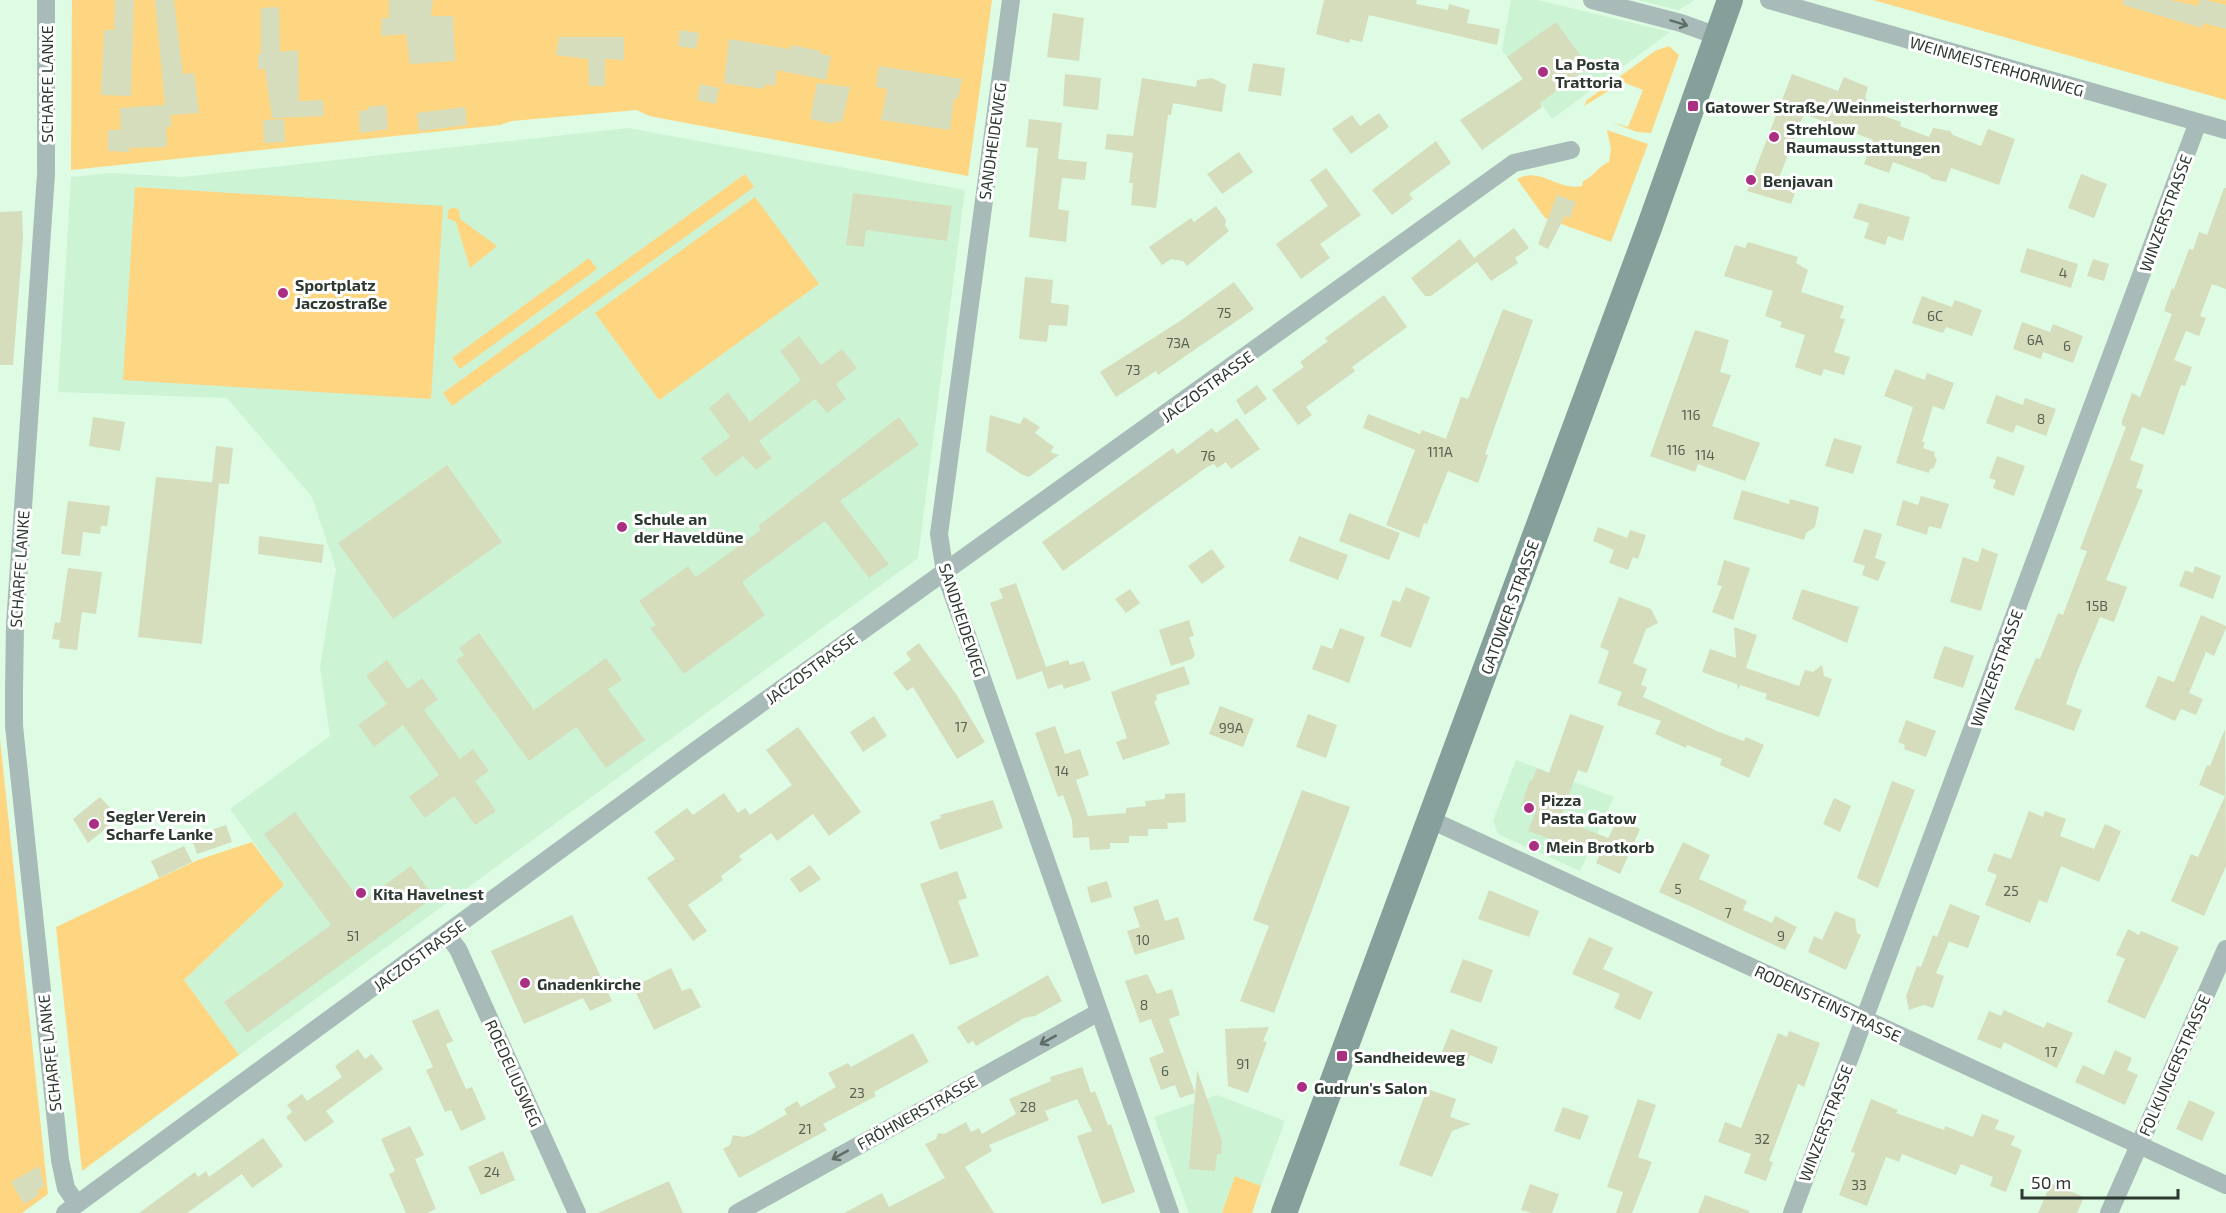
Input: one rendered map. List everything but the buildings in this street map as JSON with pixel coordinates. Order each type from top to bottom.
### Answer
[{"type":"main road","name":"GATOWER STRASSE","points":[[1284,1213],[1649,228],[1730,0]]},
{"type":"street","name":"SCHARFE LANKE","points":[[46,0],[46,174],[15,624],[14,726],[60,1160],[71,1209]]},
{"type":"street","name":"SANDHEIDEWEG","points":[[1011,0],[939,534],[945,573],[1170,1213]]},
{"type":"street","points":[[1592,0],[1681,23],[1717,36]]},
{"type":"street","name":"WEINMEISTERHORNWEG","points":[[1769,0],[2226,130]]},
{"type":"street","name":"WINZERSTRASSE","points":[[1792,1213],[2198,123]]},
{"type":"street","name":"JACZOSTRASSE","points":[[71,1209],[699,748],[1514,163],[1571,150]]},
{"type":"street","name":"RODENSTEINSTRASSE","points":[[1431,819],[2226,1185]]},
{"type":"street","name":"ROEDELIUSWEG","points":[[447,935],[458,949],[577,1213]]},
{"type":"street","name":"FOLKUNGERSTRASSE","points":[[2109,1213],[2226,949]]},
{"type":"street","name":"FRÖHNERSTRASSE","points":[[737,1213],[1099,1012]]},
{"type":"shaded area","points":[[72,0],[992,0],[968,176],[649,116],[637,110],[512,121],[500,125],[71,170]]},
{"type":"shaded area","points":[[1511,0],[1538,0],[1670,32],[1552,119],[1502,50]]},
{"type":"shaded area","points":[[1638,0],[1695,0],[1678,10]]},
{"type":"shaded area","points":[[1873,0],[2226,0],[2226,100]]},
{"type":"shaded area","points":[[1669,46],[1679,55],[1651,133],[1637,132],[1611,122],[1628,127],[1643,90],[1623,82],[1584,106],[1587,100],[1655,51]]},
{"type":"shaded area","name":"Schule an der Haveldüne","points":[[628,128],[965,190],[918,558],[239,1055],[184,980],[284,885],[230,809],[330,736],[320,667],[336,569],[312,497],[227,398],[58,392],[71,177],[113,173],[182,177]]},
{"type":"shaded area","points":[[1607,130],[1648,144],[1611,242],[1545,218],[1517,179],[1534,175],[1573,187],[1582,186],[1583,181],[1609,162],[1611,149]]},
{"type":"shaded area","points":[[745,174],[754,187],[452,406],[443,393]]},
{"type":"shaded area","name":"Sportplatz Jaczostraße","points":[[135,187],[443,206],[431,399],[123,380]]},
{"type":"shaded area","points":[[755,197],[819,284],[659,400],[595,313]]},
{"type":"shaded area","points":[[449,209],[459,209],[460,219],[497,246],[470,268],[456,222],[447,218]]},
{"type":"shaded area","points":[[589,258],[597,269],[460,369],[452,358]]},
{"type":"shaded area","points":[[0,739],[48,1194],[22,1213],[0,1213]]},
{"type":"shaded area","points":[[1516,760],[1614,797],[1580,871],[1498,834],[1493,821]]},
{"type":"shaded area","points":[[252,842],[284,885],[184,980],[239,1055],[82,1171],[56,927],[198,860]]},
{"type":"shaded area","points":[[1217,1095],[1285,1121],[1261,1186],[1235,1176],[1222,1213],[1189,1213],[1154,1117]]},
{"type":"shaded area","points":[[1235,1176],[1261,1186],[1252,1213],[1222,1213]]},
{"type":"place","name":"La Posta Trattoria","points":[[1543,72]]},
{"type":"place","name":"Gatower Straße/Weinmeisterhornweg","points":[[1693,106]]},
{"type":"place","name":"Strehlow Raumausstattungen","points":[[1774,137]]},
{"type":"place","name":"Benjavan","points":[[1751,180]]},
{"type":"place","name":"Sportplatz Jaczostraße","points":[[283,293]]},
{"type":"place","name":"Schule an der Haveldüne","points":[[622,527]]},
{"type":"place","name":"Pizza Pasta Gatow","points":[[1529,808]]},
{"type":"place","name":"Segler Verein Scharfe Lanke","points":[[94,824]]},
{"type":"place","name":"Mein Brotkorb","points":[[1534,846]]},
{"type":"place","name":"Kita Havelnest","points":[[361,893]]},
{"type":"place","name":"Gnadenkirche","points":[[525,983]]},
{"type":"place","name":"Sandheideweg","points":[[1342,1056]]},
{"type":"place","name":"Gudrun's Salon","points":[[1302,1087]]}]
